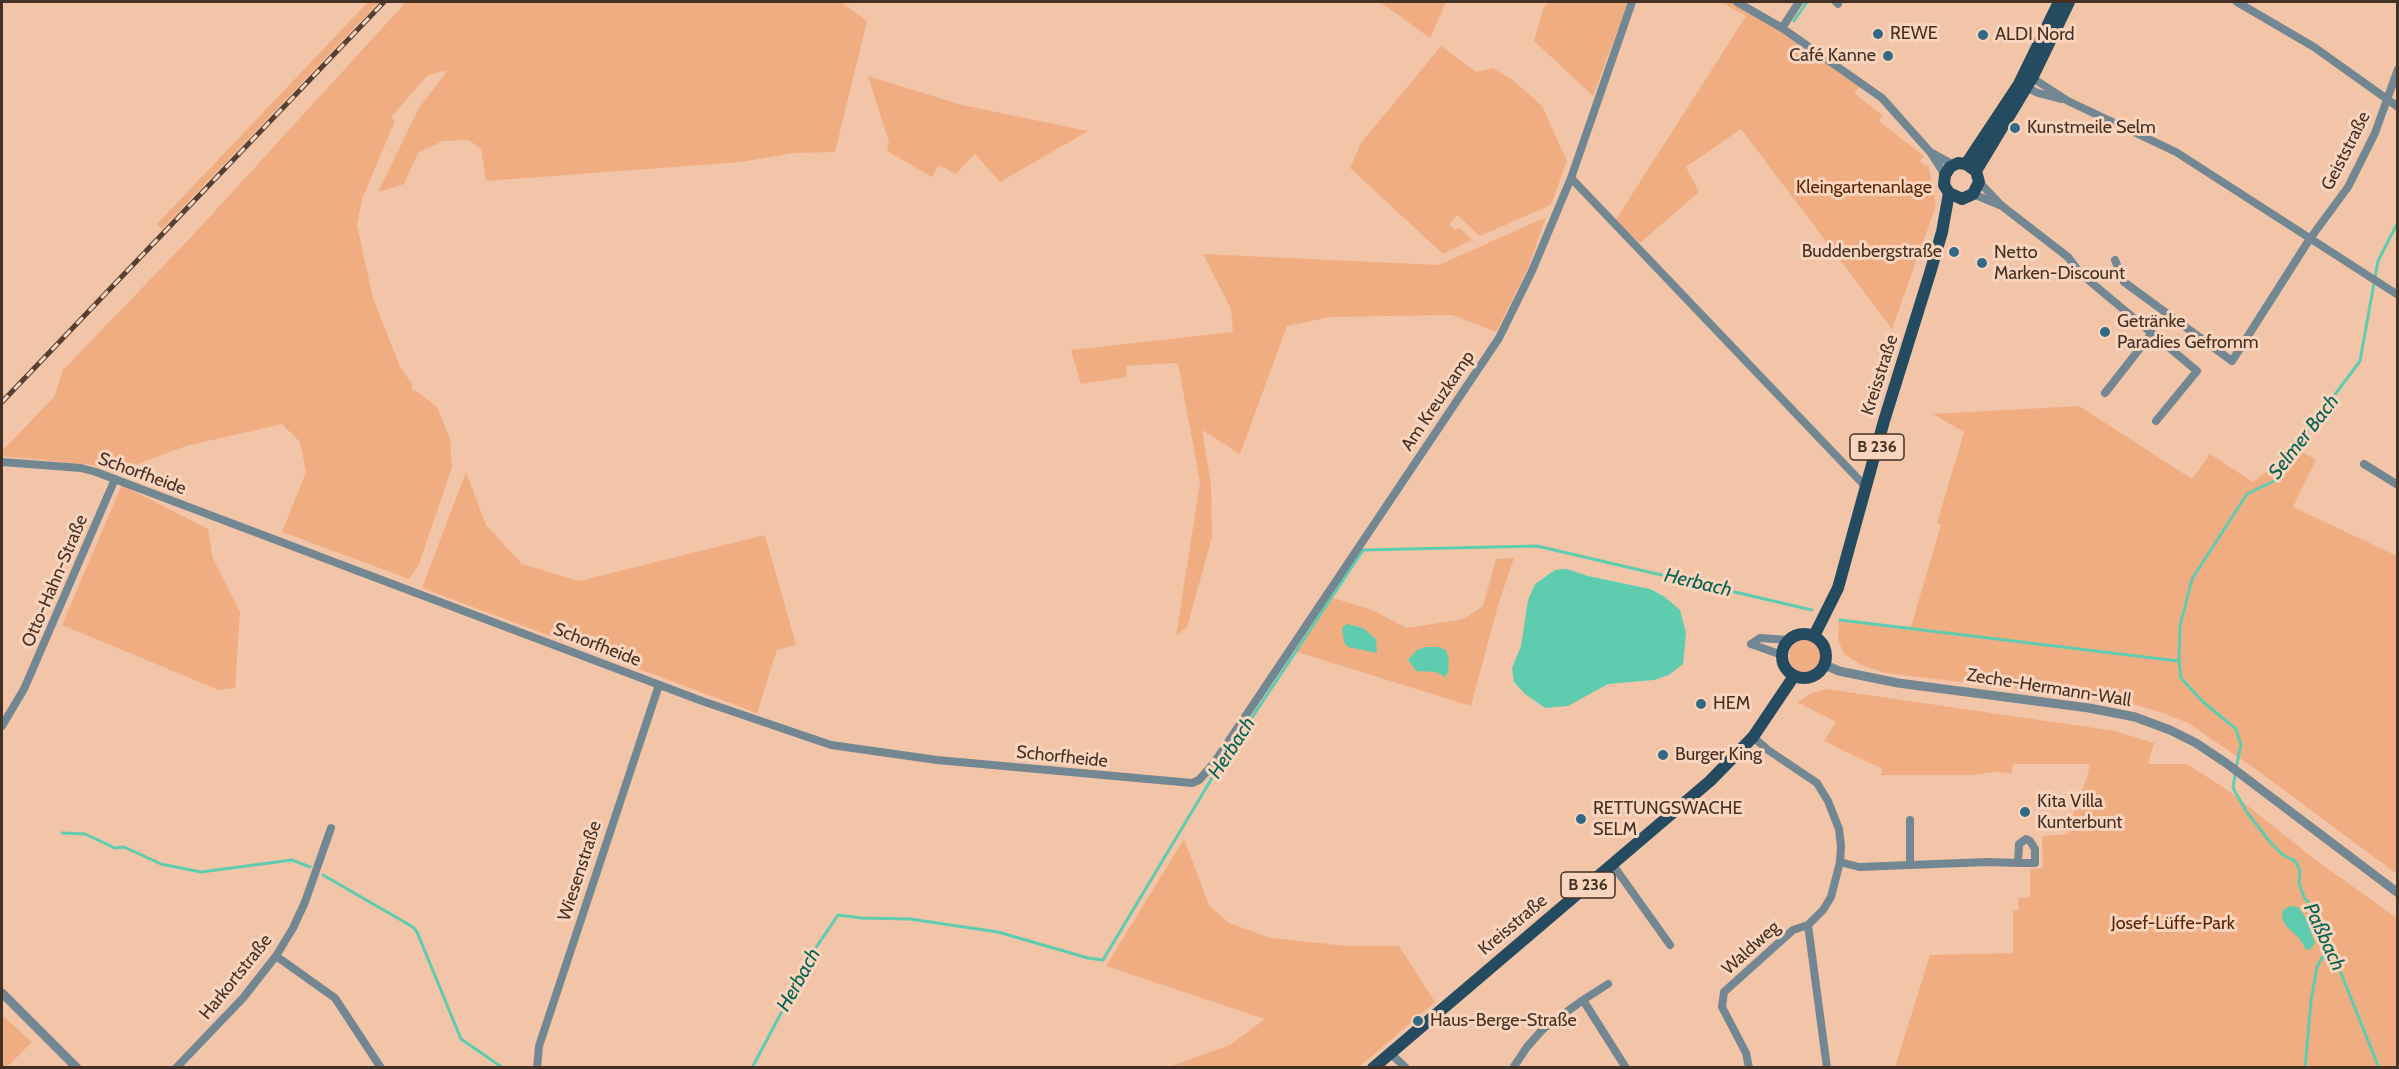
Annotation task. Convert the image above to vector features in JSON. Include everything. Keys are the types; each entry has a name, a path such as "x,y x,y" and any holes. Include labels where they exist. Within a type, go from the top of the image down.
{"main road":[{"name":"Kreisstraße","path":"2025,80 2059,2"},
{"name":"Kreisstraße","path":"1943,226 1967,196 1969,170 2025,80 2069,2"},
{"name":"Kreisstraße","path":"1814,636 1838,588 1943,226 1949,193 1944,185 1945,175 1969,170"},
{"path":"1949,193 1967,196"},
{"path":"1800,633 1814,636 1825,648 1825,665 1812,677 1794,676 1783,663 1782,655 1789,640 1800,633"},
{"name":"Kreisstraße","path":"1373,1068 1389,1052 1710,781 1753,737 1794,676"}],"street":[{"name":"Am Kreuzkamp","path":"1199,780 1214,763 1499,338 1532,271 1571,178 1632,2"},
{"path":"1737,2 1782,28 1882,98 1931,153 1945,175"},
{"path":"1782,28 1799,2"},
{"path":"2242,3 2314,47 2397,107"},
{"name":"Geiststraße","path":"2115,260 2124,282 2232,361 2309,240 2348,186 2375,133 2397,69"},
{"path":"2025,80 2176,152 2397,295"},
{"path":"1931,153 1969,170 2002,206 2068,257 2080,273 2197,371 2156,421"},
{"path":"1571,178 1866,487"},
{"path":"1967,196 2002,206"},
{"path":"2105,393 2152,333"},
{"name":"Schorfheide","path":"2,462 81,468 115,479 659,685 831,745 937,760 1167,782 1192,783 1199,780"},
{"path":"2364,464 2397,486"},
{"name":"Otto-Hahn-Straße","path":"2,726 24,689 115,479"},
{"path":"1782,655 1751,644 1760,639 1789,640"},
{"name":"Zeche-Hermann-Wall","path":"1825,665 1839,671 1898,683 2089,708 2135,717 2170,730 2226,763 2397,893"},
{"name":"Wiesenstraße","path":"537,1068 538,1046 659,685"},
{"name":"Waldweg","path":"1749,1068 1746,1053 1722,1007 1724,992 1793,930 1808,925 1823,910 1831,897 1840,862 1839,829 1828,801 1817,783 1768,750 1753,737"},
{"path":"1910,820 1910,865"},
{"name":"Harkortstraße","path":"176,1068 243,998 276,956 293,928 319,866 331,828"},
{"path":"1840,862 1858,867 2018,863"},
{"path":"1613,864 1670,945"},
{"name":"Waldweg","path":"1808,925 1827,1068"},
{"path":"276,956 335,998 381,1068"},
{"path":"1513,1068 1543,1029 1608,984"},
{"path":"2,993 77,1068"},
{"path":"1582,1000 1626,1068"},
{"path":"1389,1052 1406,1068"}],"green space":[{"path":"368,2 379,2 162,229 157,224"},
{"path":"406,2 841,2 867,21 835,152 794,153 741,162 486,181 481,149 469,140 443,141 418,153 404,184 378,192 419,108 448,70 428,75 391,117 395,121 362,199 357,225 373,298 400,367 412,384 411,389 437,407 450,439 452,467 419,564 409,579 282,532 306,472 300,442 282,424 186,446 117,472 92,465 2,456 2,451 54,397 63,370 193,235"},
{"path":"1380,2 1446,2 1430,38"},
{"path":"1548,2 1628,2 1593,96 1534,41 1543,9"},
{"name":"Kleingartenanlage","path":"1721,2 1731,2 1782,33 1859,87 1854,93 1883,116 1879,121 1924,156 1920,161 1926,166 1928,164 1936,206 1892,329 1741,129 1686,167 1699,192 1640,243 1615,221 1746,16"},
{"path":"1441,46 1476,72 1492,68 1512,79 1542,106 1567,161 1551,205 1480,236 1457,215 1449,225 1455,230 1459,227 1472,240 1443,254 1350,168 1361,143"},
{"path":"868,76 962,105 1088,131 1000,182 975,154 956,174 939,165 932,177 887,151 889,142"},
{"path":"1546,217 1528,268 1496,332 1452,315 1331,317 1287,326 1240,454 1202,430 1211,484 1212,537 1187,627 1176,636 1200,483 1178,363 1126,366 1127,377 1081,384 1071,350 1233,332 1231,309 1203,254 1439,265"},
{"path":"2079,406 2192,479 2210,454 2253,482 2296,448 2316,460 2293,507 2397,556 2397,874 2254,768 2188,723 2163,713 2126,702 1886,673 1861,665 1844,654 1838,640 1839,621 1910,630 1941,525 1937,524 1964,432 1933,414"},
{"path":"466,472 486,525 522,564 579,581 765,535 796,645 777,650 757,713 422,588"},
{"path":"122,485 208,529 213,559 240,612 235,688 219,690 62,625"},
{"path":"1514,558 1498,605 1471,706 1297,652 1333,598 1370,609 1407,628 1464,619 1483,606 1496,559"},
{"path":"1806,639 1818,644 1823,656 1818,668 1806,673 1794,668 1789,656 1794,644"},
{"name":"Josef-Lüffe-Park","path":"1827,689 2115,731 2154,743 2148,764 2187,764 2229,791 2317,861 2397,918 2397,1067 1895,1067 1930,955 2013,953 2013,910 2019,910 2018,898 2030,897 2030,869 2043,868 2042,836 2069,834 2070,822 2090,764 2013,764 2012,773 1881,775 1882,769 1824,741 1836,722 1797,702 1812,693"},
{"path":"1184,839 1209,905 1229,923 1271,938 1347,946 1399,946 1435,1002 1359,1067 1169,1067 1230,1045 1265,1019 1106,966"},
{"path":"2,1015 32,1042 7,1067 2,1067"}],"water":[{"path":"1567,569 1588,576 1650,589 1665,597 1680,610 1686,633 1683,664 1669,675 1654,680 1608,684 1568,706 1545,708 1525,694 1514,682 1512,668 1521,646 1528,600 1535,584 1555,570"},
{"path":"1347,624 1363,628 1376,639 1377,653 1348,647 1344,642 1342,628"},
{"path":"1424,647 1438,647 1446,650 1449,660 1445,677 1436,672 1416,671 1408,660 1417,650"},
{"path":"2290,906 2298,907 2306,918 2315,943 2311,949 2306,950 2282,918 2283,910"}],"waterway":[{"path":"1794,21 1807,2"},
{"name":"Selmer Bach","path":"2236,768 2241,745 2236,729 2202,701 2181,678 2180,626 2192,579 2247,494 2276,480 2298,444 2360,361 2378,261 2398,222"},
{"name":"Herbach","path":"752,1068 815,949 838,915 910,919 998,932 1088,958 1103,960 1212,778 1363,550 1537,546 1812,610"},
{"name":"Herbach","path":"1840,620 2178,661"},
{"name":"Paßbach","path":"2235,774 2233,788 2246,811 2270,842 2283,855 2295,861 2300,871 2299,883 2304,897 2318,916 2379,1068"},
{"path":"62,833 85,834 115,848 124,847 161,864 201,872 292,860 310,867"},
{"path":"323,875 413,927 461,1039 503,1068"},
{"path":"2305,1068 2311,1001 2317,967 2328,947"}],"railway":[{"path":"2,402 384,2"}],"place":[{"name":"REWE","path":"1878,34"},
{"name":"ALDI Nord","path":"1983,35"},
{"name":"Café Kanne","path":"1888,56"},
{"name":"Kunstmeile Selm","path":"2015,128"},
{"name":"Buddenbergstraße","path":"1954,252"},
{"name":"Netto Marken-Discount","path":"1982,263"},
{"name":"Getränke Paradies Gefromm","path":"2105,332"},
{"name":"HEM","path":"1701,704"},
{"name":"Burger King","path":"1663,755"},
{"name":"Kita Villa Kunterbunt","path":"2025,812"},
{"name":"RETTUNGSWACHE SELM","path":"1581,819"},
{"name":"Haus-Berge-Straße","path":"1418,1021"}]}
